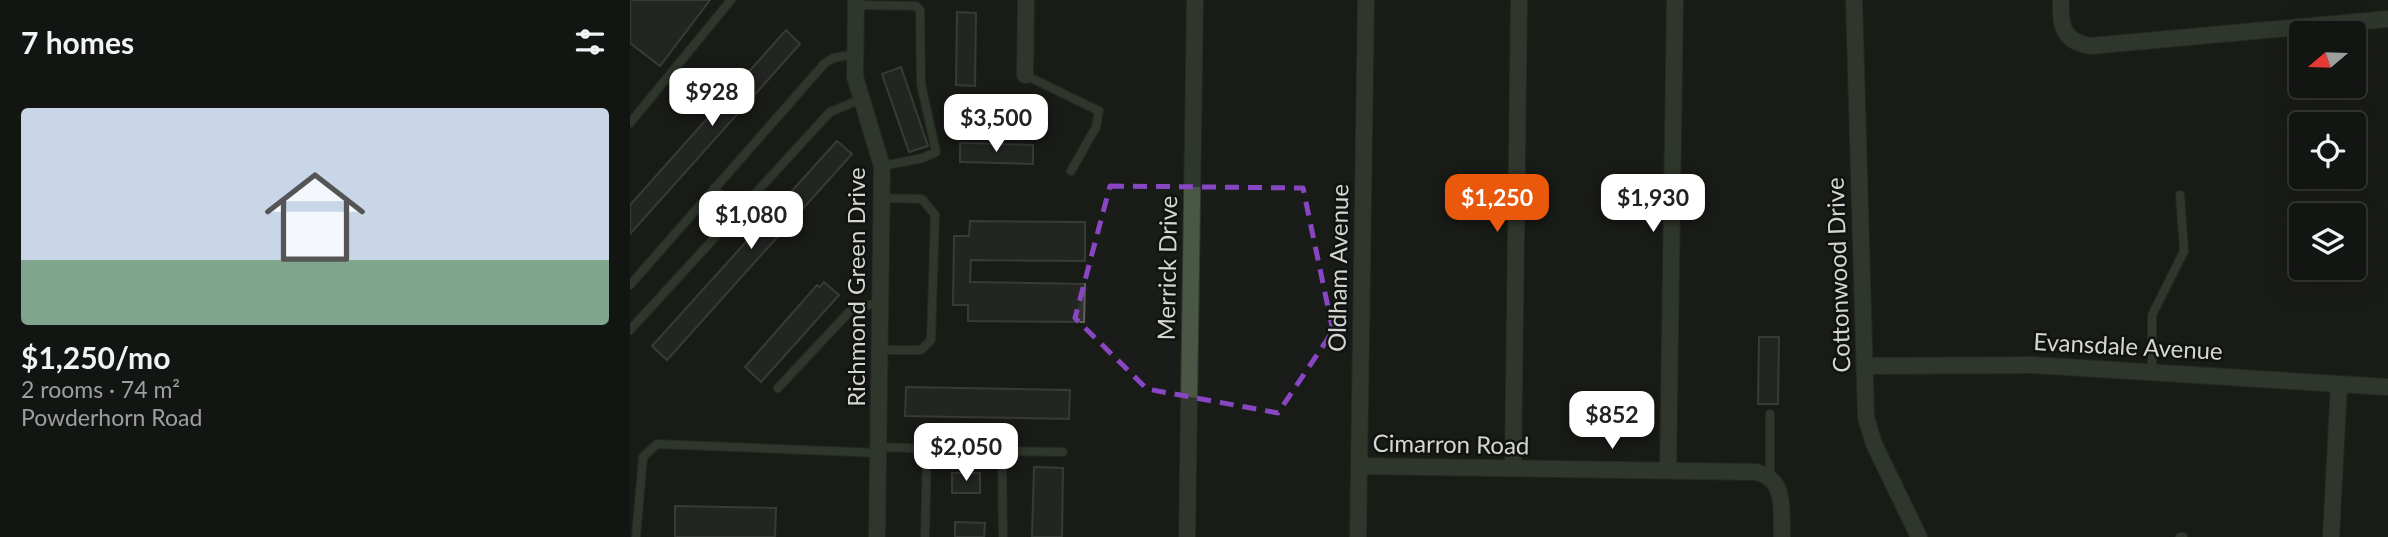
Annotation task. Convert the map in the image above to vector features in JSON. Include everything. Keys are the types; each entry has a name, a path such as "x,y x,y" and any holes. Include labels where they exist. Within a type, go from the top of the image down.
{"street":[{"path":"1025,75 1026,0"},
{"name":"Merrick Drive","path":"1186,537 1195,0"},
{"name":"Oldham Avenue","path":"1358,537 1367,0"},
{"path":"1513,468 1519,0"},
{"path":"1668,470 1675,0"},
{"name":"Cottonwood Drive","path":"1854,0 1869,431 1919,537"},
{"path":"2061,0 2061,24 2070,39 2100,46 2388,19"},
{"name":"Richmond Green Drive","path":"856,3 855,77 882,166 877,537"},
{"name":"Evansdale Avenue","path":"1865,366 1996,363 2152,370 2388,387"},
{"path":"2331,537 2339,384"},
{"name":"Cimarron Road","path":"1360,466 1756,472 1770,477"},
{"path":"1770,477 1779,487 1782,537"}],"lane":[{"path":"630,123 731,0"},
{"path":"856,3 916,6 920,10 921,84 936,152 923,158 882,166"},
{"path":"630,285 824,64 855,54"},
{"path":"1025,75 1099,111 1096,127 1071,171"},
{"path":"630,330 830,112 861,99"},
{"path":"715,188 738,212"},
{"path":"2152,370 2152,315 2184,251 2180,195"},
{"path":"880,350 922,350 931,340 935,215 922,199 882,198"},
{"path":"778,388 850,311 858,306 880,304"},
{"path":"1770,414 1770,477"},
{"path":"636,537 643,457 657,444 1063,452"},
{"path":"925,537 927,448"},
{"path":"1002,451 1003,537"}],"highlighted area":[{"path":"1110,186 1303,188 1333,331 1278,413 1147,389 1075,318"}],"building":[{"path":"630,0 710,0 660,66 630,43"},
{"path":"957,12 976,13 975,86 956,85"},
{"path":"786,30 800,44 630,234 630,205"},
{"path":"901,67 928,146 909,152 882,74"},
{"path":"837,141 852,154 667,360 652,346"},
{"path":"960,143 1033,145 1033,164 960,162"},
{"path":"970,221 1085,222 1085,261 971,260 970,282 1085,284 1084,322 968,321 968,305 953,305 954,236 969,236"},
{"path":"824,282 839,295 761,382 745,367 817,285 820,287"},
{"path":"1759,337 1779,337 1778,404 1758,404"},
{"path":"906,387 1070,390 1069,419 905,416"},
{"path":"1034,467 1063,468 1062,537 1032,537"},
{"path":"952,473 980,473 980,493 952,493"},
{"path":"675,506 776,508 775,537 675,537"},
{"path":"955,522 985,523 984,537 955,537"}]}
